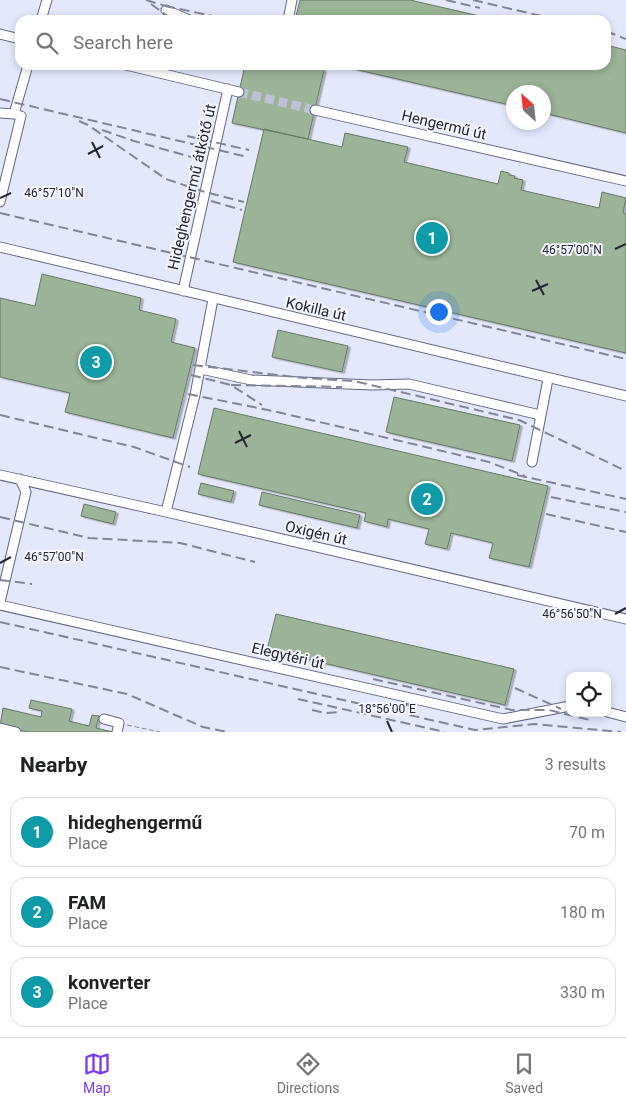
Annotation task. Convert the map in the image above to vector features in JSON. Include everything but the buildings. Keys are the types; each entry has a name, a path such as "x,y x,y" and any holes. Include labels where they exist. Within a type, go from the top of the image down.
{"lane":[{"path":"42,15 47,0"},
{"path":"289,15 292,0"},
{"path":"166,10 178,15"},
{"path":"0,34 15,38"},
{"path":"14,114 27,70"},
{"path":"147,70 239,92"},
{"name":"Hideghengermű átkötő út","path":"183,291 228,89"},
{"name":"Hengermű út","path":"315,110 626,181"},
{"path":"0,202 21,116 1,112"},
{"name":"Kokilla út","path":"0,247 548,379 626,396"},
{"path":"166,512 200,369 214,299"},
{"path":"200,369 251,380 409,384 540,415"},
{"path":"532,462 548,379"},
{"name":"Oxigén út","path":"0,475 626,619"},
{"path":"0,603 26,492 20,479"},
{"name":"Elegytéri út","path":"0,603 503,720 566,707"},
{"path":"611,713 626,717"},
{"path":"104,719 118,728"},
{"path":"0,728 16,732"}],"path":[{"path":"118,728 160,732"}],"tunnel":[{"path":"239,92 315,110"}],"railway":[{"path":"146,0 172,8"},
{"path":"446,0 480,8"},
{"path":"473,0 537,15"},
{"path":"151,4 166,15"},
{"path":"165,6 208,15"},
{"path":"611,33 626,39"},
{"path":"0,99 248,157"},
{"path":"79,121 88,125 166,179 244,202"},
{"path":"102,130 202,160"},
{"path":"187,136 249,150"},
{"path":"211,201 242,210"},
{"path":"0,213 626,359"},
{"path":"193,365 304,378 354,381 519,420 626,471"},
{"path":"191,375 231,385 262,405"},
{"path":"231,385 342,387"},
{"path":"188,394 273,411 489,462 525,476"},
{"path":"0,415 134,447 190,467"},
{"path":"517,475 626,499"},
{"path":"551,497 626,512"},
{"path":"546,514 626,532"},
{"path":"0,517 89,538 180,543 255,562"},
{"path":"0,580 32,584"},
{"path":"0,622 475,730 534,724 621,732"},
{"path":"0,667 127,694 203,727 227,732"},
{"path":"373,679 512,710 549,710 590,720"},
{"path":"515,688 561,709"},
{"path":"298,699 445,732"},
{"path":"312,710 325,713 340,712"}],"place":[{"name":"hideghengermű","path":"432,238"},
{"name":"konverter","path":"96,362"},
{"name":"FAM","path":"427,499"}]}
